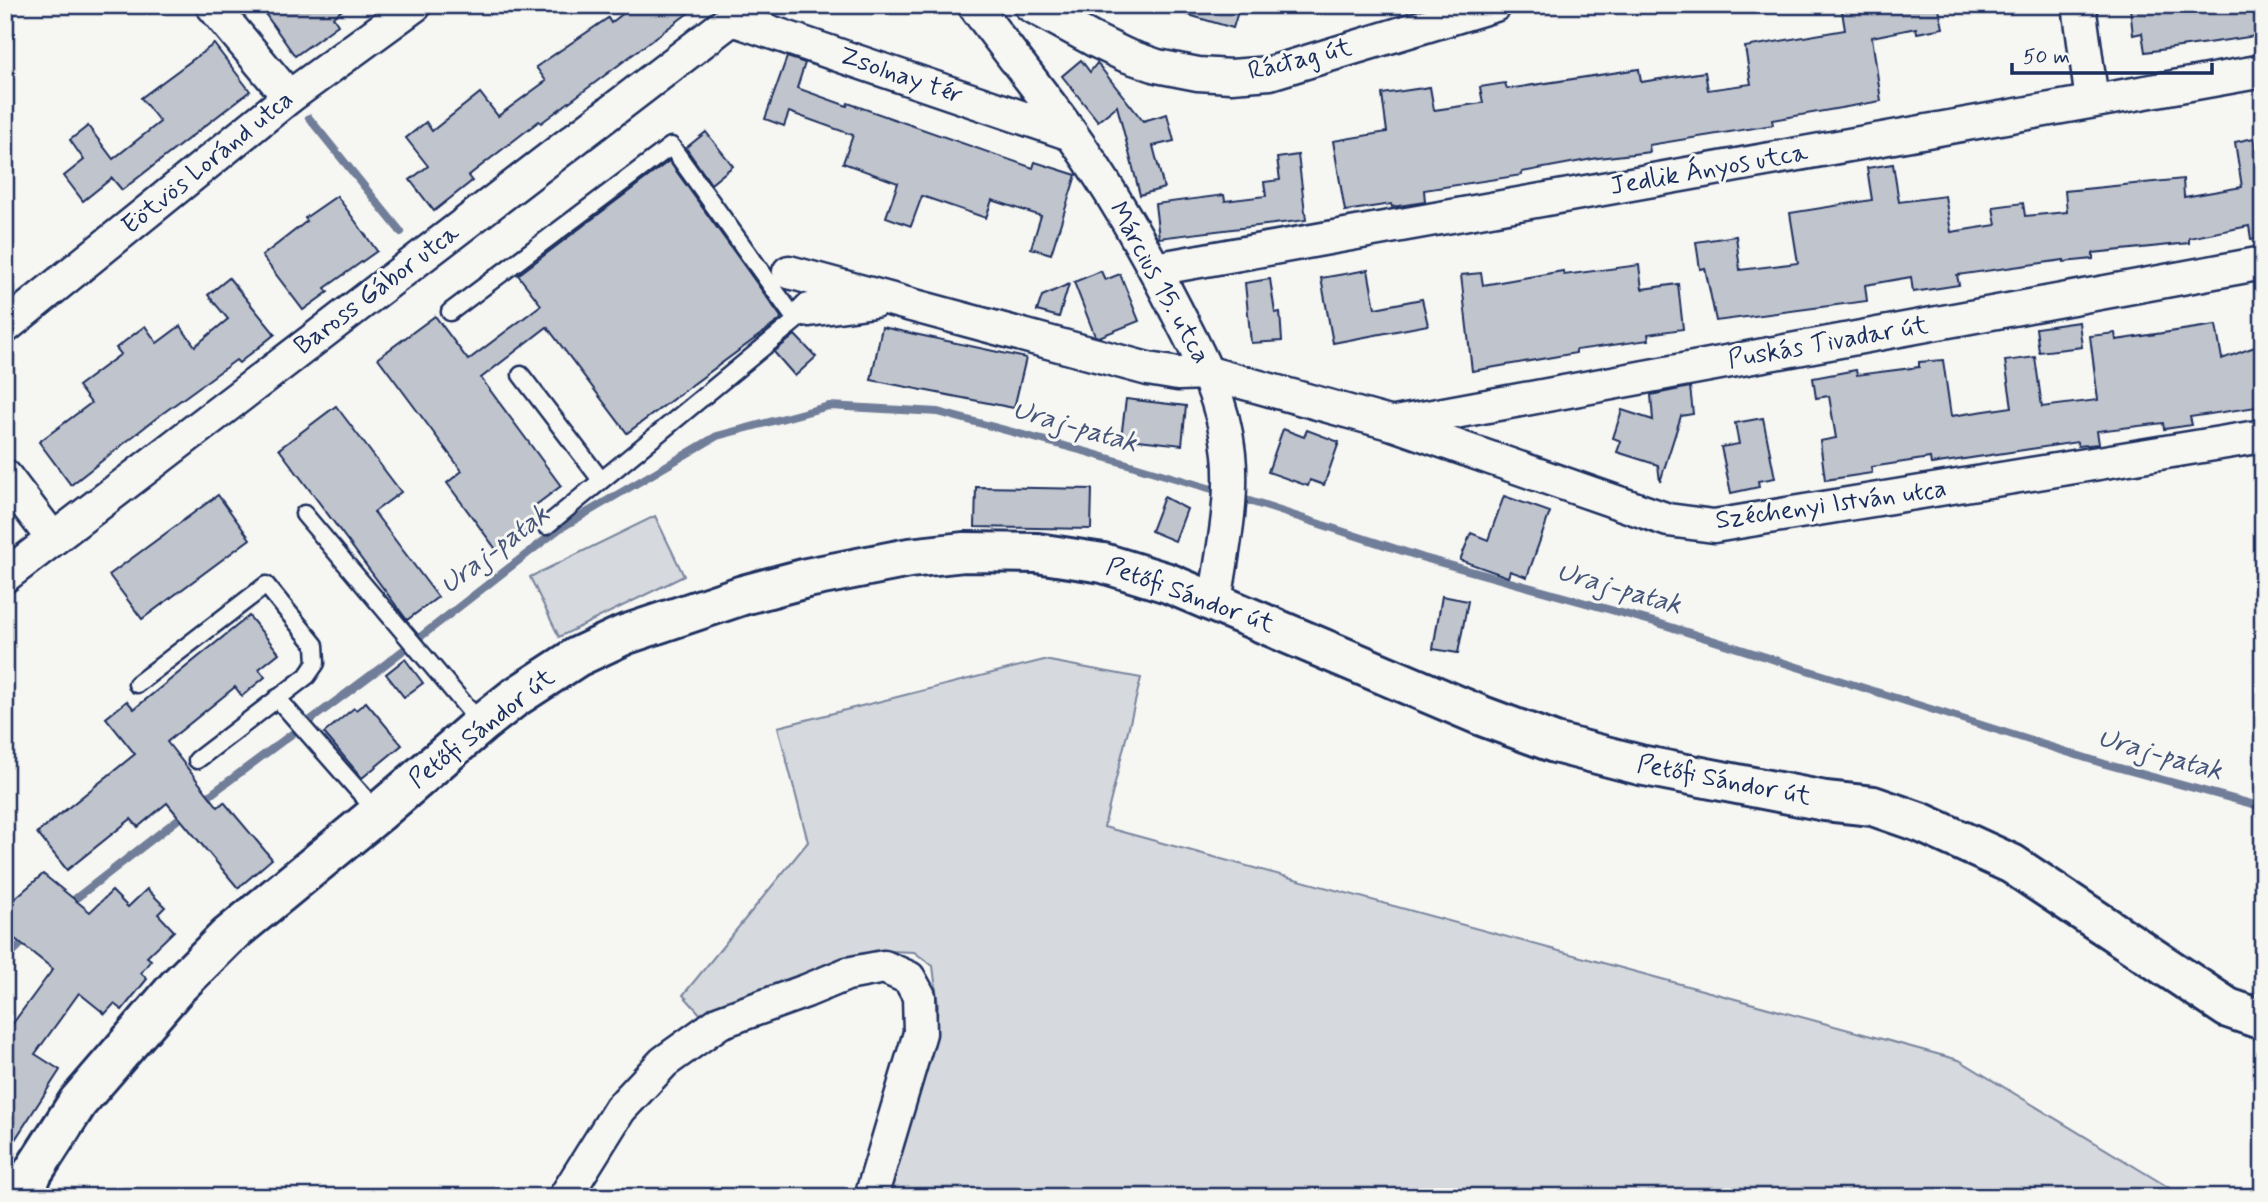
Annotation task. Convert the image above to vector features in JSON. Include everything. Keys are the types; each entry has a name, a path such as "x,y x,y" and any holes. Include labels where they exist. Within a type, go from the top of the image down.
{"street":[{"path":"212,5 289,97"},
{"name":"Eötvös Loránd utca","path":"5,327 289,97 415,5"},
{"name":"Március 15. utca","path":"974,5 1071,134 1101,180 1155,269 1209,373 1227,436 1230,477 1215,602"},
{"name":"Ráctag út","path":"1030,5 1125,55 1157,66 1198,74 1231,76 1270,72 1495,5"},
{"path":"2079,5 2092,101"},
{"name":"Zsolnay tér","path":"741,12 1071,134"},
{"name":"Baross Gábor utca","path":"5,576 741,12"},
{"name":"Jedlik Ányos utca","path":"1155,269 2263,71"},
{"name":"Puskás Tivadar út","path":"1393,424 2263,263"},
{"name":"Széchenyi István utca","path":"789,272 1148,369 1178,374 1209,373 1393,424 1668,520 1714,526 2263,436"},
{"path":"803,315 890,300"},
{"path":"5,476 53,539"},
{"name":"Petőfi Sándor út","path":"22,1197 33,1172 78,1102 177,987 227,937 378,813 481,723 549,674 577,657 624,635 705,607 807,578 909,558 964,552 1001,551 1077,558 1125,569 1168,583 1482,716 1556,743 1653,768 1825,801 1873,806 1922,823 2012,864 2228,1009 2263,1020"},
{"path":"565,1197 621,1109 664,1062 720,1022 806,992 848,974 884,967 909,978 919,996 920,1033 871,1197"}],"lane":[{"path":"450,312 671,146 753,259 803,315 546,526"},
{"path":"753,259 789,272"},
{"path":"521,375 601,480"},
{"path":"304,514 481,723"},
{"path":"137,684 266,585 315,645 317,651 313,670 197,760"},
{"path":"278,698 378,813"}],"shaded area":[{"path":"655,516 684,576 559,637 530,577"},
{"path":"1044,660 1141,678 1104,827 1959,1060 2168,1187 2178,1197 889,1197 935,1041 938,1006 933,966 914,952 889,951 702,1016 683,995 808,842 778,727"}],"building":[{"path":"259,5 349,5 333,17 338,25 295,56"},
{"path":"634,5 699,5 468,176 472,181 434,211 410,180 428,166 406,138 426,122 432,131 480,93 498,116 546,81 536,67 608,18 611,23"},
{"path":"1176,5 1240,5 1233,28 1175,11"},
{"path":"1841,5 1938,5 1943,28 1917,33 1916,28 1872,37 1881,101 1772,120 1773,125 1649,145 1650,152 1598,158 1522,172 1522,175 1424,190 1425,202 1345,211 1333,141 1387,132 1382,94 1430,87 1434,110 1483,103 1480,87 1505,83 1507,89 1639,69 1641,82 1705,72 1708,90 1751,84 1745,47 1845,30"},
{"path":"2159,5 2263,5 2263,35 2145,52 2142,33 2133,35 2130,8"},
{"path":"214,44 250,91 122,190 112,178 83,201 64,176 84,160 70,140 88,126 113,159 160,122 141,98"},
{"path":"787,57 805,63 797,88 847,106 848,103 1033,168 1035,162 1076,175 1051,254 1031,248 1041,216 992,200 986,218 922,196 911,226 886,217 898,183 843,163 853,135 789,112 784,126 765,119"},
{"path":"1081,60 1090,72 1097,63 1143,121 1167,114 1174,141 1153,146 1164,188 1140,195 1117,106 1098,121 1062,76"},
{"path":"706,132 733,166 711,184 686,148"},
{"path":"2254,138 2263,183 2263,238 2251,239 2249,226 2189,238 2189,243 2093,253 2093,259 2064,260 1957,275 1959,285 1913,292 1911,277 1865,285 1867,301 1716,321 1705,268 1700,269 1696,242 1736,236 1740,270 1798,263 1790,213 1872,200 1867,168 1893,164 1899,202 1945,196 1951,232 1996,225 1993,207 2023,203 2025,216 2067,212 2065,191 2183,179 2184,197 2242,187 2235,142"},
{"path":"1298,155 1306,220 1159,238 1155,204 1224,195 1225,201 1266,196 1264,182 1280,180 1277,158"},
{"path":"669,161 781,317 780,320 627,433 547,327 481,378 561,486 532,508 539,518 536,523 498,552 447,483 462,471 378,358 435,316 468,360 541,305 518,275"},
{"path":"337,196 377,251 325,288 328,292 303,310 262,256 307,221 305,218"},
{"path":"1639,265 1642,289 1678,284 1683,329 1648,334 1649,340 1576,350 1576,353 1472,371 1461,275 1481,273 1483,285 1563,271 1564,275"},
{"path":"1368,270 1375,308 1422,299 1428,325 1333,343 1321,278"},
{"path":"1101,271 1105,280 1120,274 1139,321 1099,337 1095,336 1074,282"},
{"path":"229,278 275,334 239,363 236,360 159,416 71,485 39,442 91,403 78,386 121,354 116,348 145,326 157,343 180,326 195,346 228,319 208,295"},
{"path":"1270,279 1275,313 1280,312 1282,341 1251,343 1245,283"},
{"path":"1069,284 1059,317 1037,311 1042,296"},
{"path":"2079,322 2082,347 2039,352 2036,328"},
{"path":"2216,325 2222,359 2263,344 2263,406 2190,417 2192,425 2164,429 2163,423 2097,431 2099,444 2078,446 2077,442 1931,464 1930,458 1871,467 1872,473 1825,480 1820,441 1836,438 1829,396 1816,398 1813,378 1856,370 1857,375 1919,367 1919,362 1943,360 1951,416 2012,407 2005,361 2035,357 2042,407 2098,400 2090,336 2115,333 2116,340"},
{"path":"882,327 1026,358 1014,408 871,380"},
{"path":"795,335 816,357 795,376 774,352"},
{"path":"1690,387 1693,414 1681,416 1660,482 1658,465 1617,452 1621,441 1613,438 1622,410 1653,420 1651,395"},
{"path":"1126,399 1186,406 1182,445 1121,438"},
{"path":"336,406 401,492 374,512 438,597 407,620 279,449"},
{"path":"1763,418 1775,478 1758,481 1759,487 1731,493 1721,447 1739,444 1735,423"},
{"path":"1283,429 1304,437 1307,430 1339,442 1324,485 1310,480 1308,486 1268,472"},
{"path":"976,487 1092,489 1091,529 975,527"},
{"path":"218,495 250,539 142,619 109,575"},
{"path":"1504,496 1550,512 1527,577 1510,571 1508,577 1460,560 1471,533 1488,540"},
{"path":"1164,497 1187,509 1175,541 1151,531"},
{"path":"1442,596 1468,601 1458,653 1433,649"},
{"path":"249,616 279,653 259,669 265,677 242,696 235,687 167,742 218,807 224,802 272,859 238,888 167,803 138,827 131,819 67,870 37,833 135,754 106,718 127,701 134,709"},
{"path":"405,659 423,683 404,697 386,674"},
{"path":"366,702 402,745 362,778 324,733 354,708 356,710"},
{"path":"43,874 90,912 112,891 128,907 147,889 165,907 158,914 174,931 147,957 151,960 141,973 147,979 122,1010 114,1004 105,1014 79,993 35,1054 60,1070 5,1155 5,1034 53,969 5,931 5,907"}],"waterway":[{"path":"309,118 401,232"},
{"name":"Uraj-patak","path":"202,801 383,666 559,529 717,436 829,406 938,412 1222,492"},
{"name":"Uraj-patak","path":"1237,497 1424,558 1658,623 2105,764 2263,807"},
{"name":"Uraj-patak","path":"66,906 186,813"},
{"name":"Uraj-patak","path":"5,960 29,936"}]}
